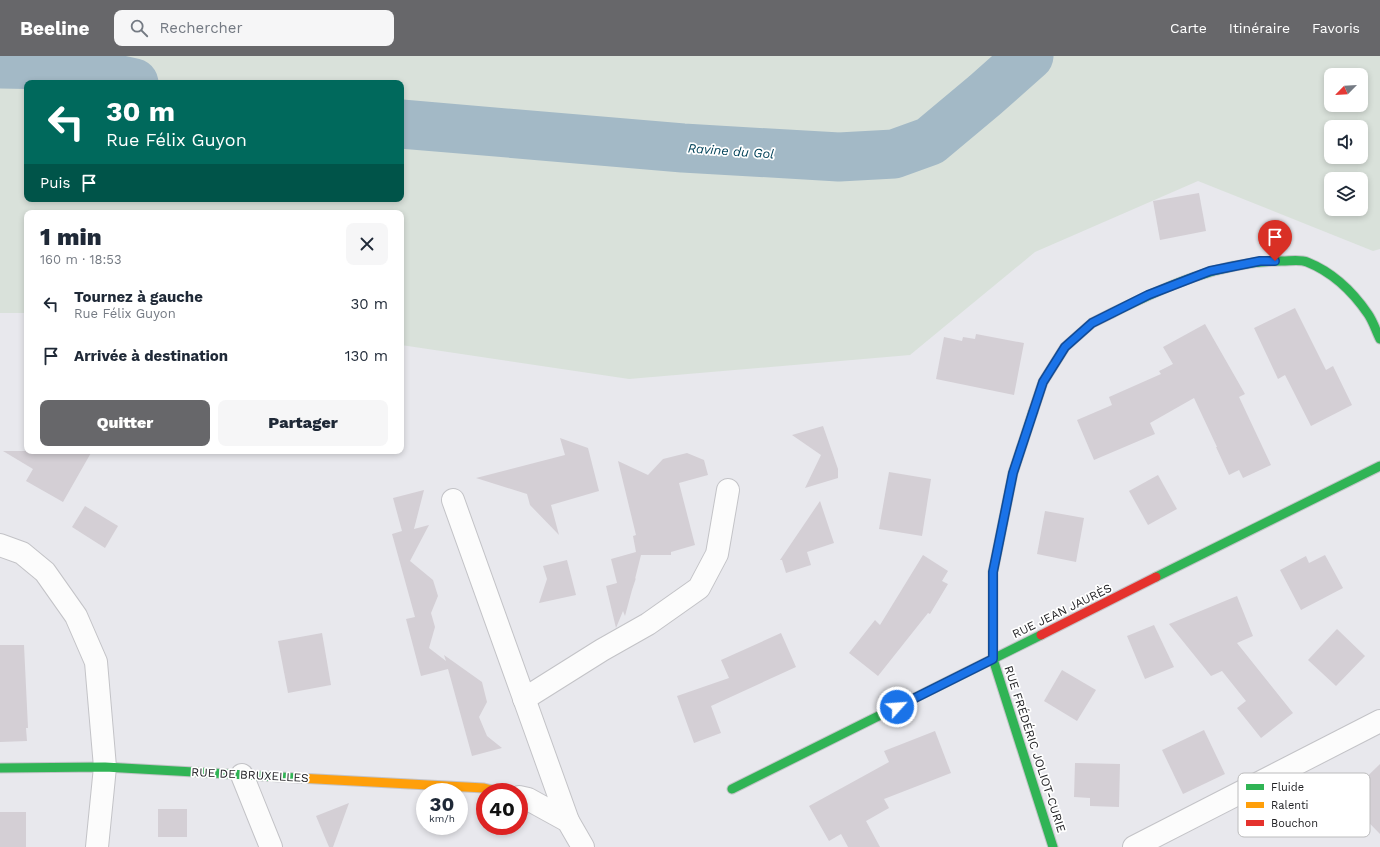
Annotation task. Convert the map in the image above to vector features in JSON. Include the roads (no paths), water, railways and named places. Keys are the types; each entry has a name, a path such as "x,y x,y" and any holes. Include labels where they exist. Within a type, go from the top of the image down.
{"street":[{"name":"RUE FRÉDÉRIC JOLIOT-CURIE","path":"1053,847 993,659 993,572 1013,473 1043,382 1065,347 1092,323 1148,295 1210,271 1260,261 1304,261 1326,272 1346,287 1369,315 1380,339"},
{"name":"RUE JEAN JAURÈS","path":"732,789 1380,466"},
{"path":"524,699 602,650 648,624 699,588 717,554 728,490"},
{"path":"453,500 568,822 583,847"},
{"path":"0,545 22,553 45,572 76,616 96,662 106,767 97,847"},
{"path":"1278,773 1380,721"},
{"name":"RUE DE BRUXELLES","path":"0,768 106,767 476,788"},
{"path":"242,774 271,847"},
{"path":"1134,847 1238,794"},
{"path":"528,799 568,822"}],"waterway":[{"name":"Ravine du Gol","path":"404,124 683,148 839,157 894,154 930,141 1029,56"},
{"name":"Ravine du Gol","path":"0,64 55,65 121,80"}]}
